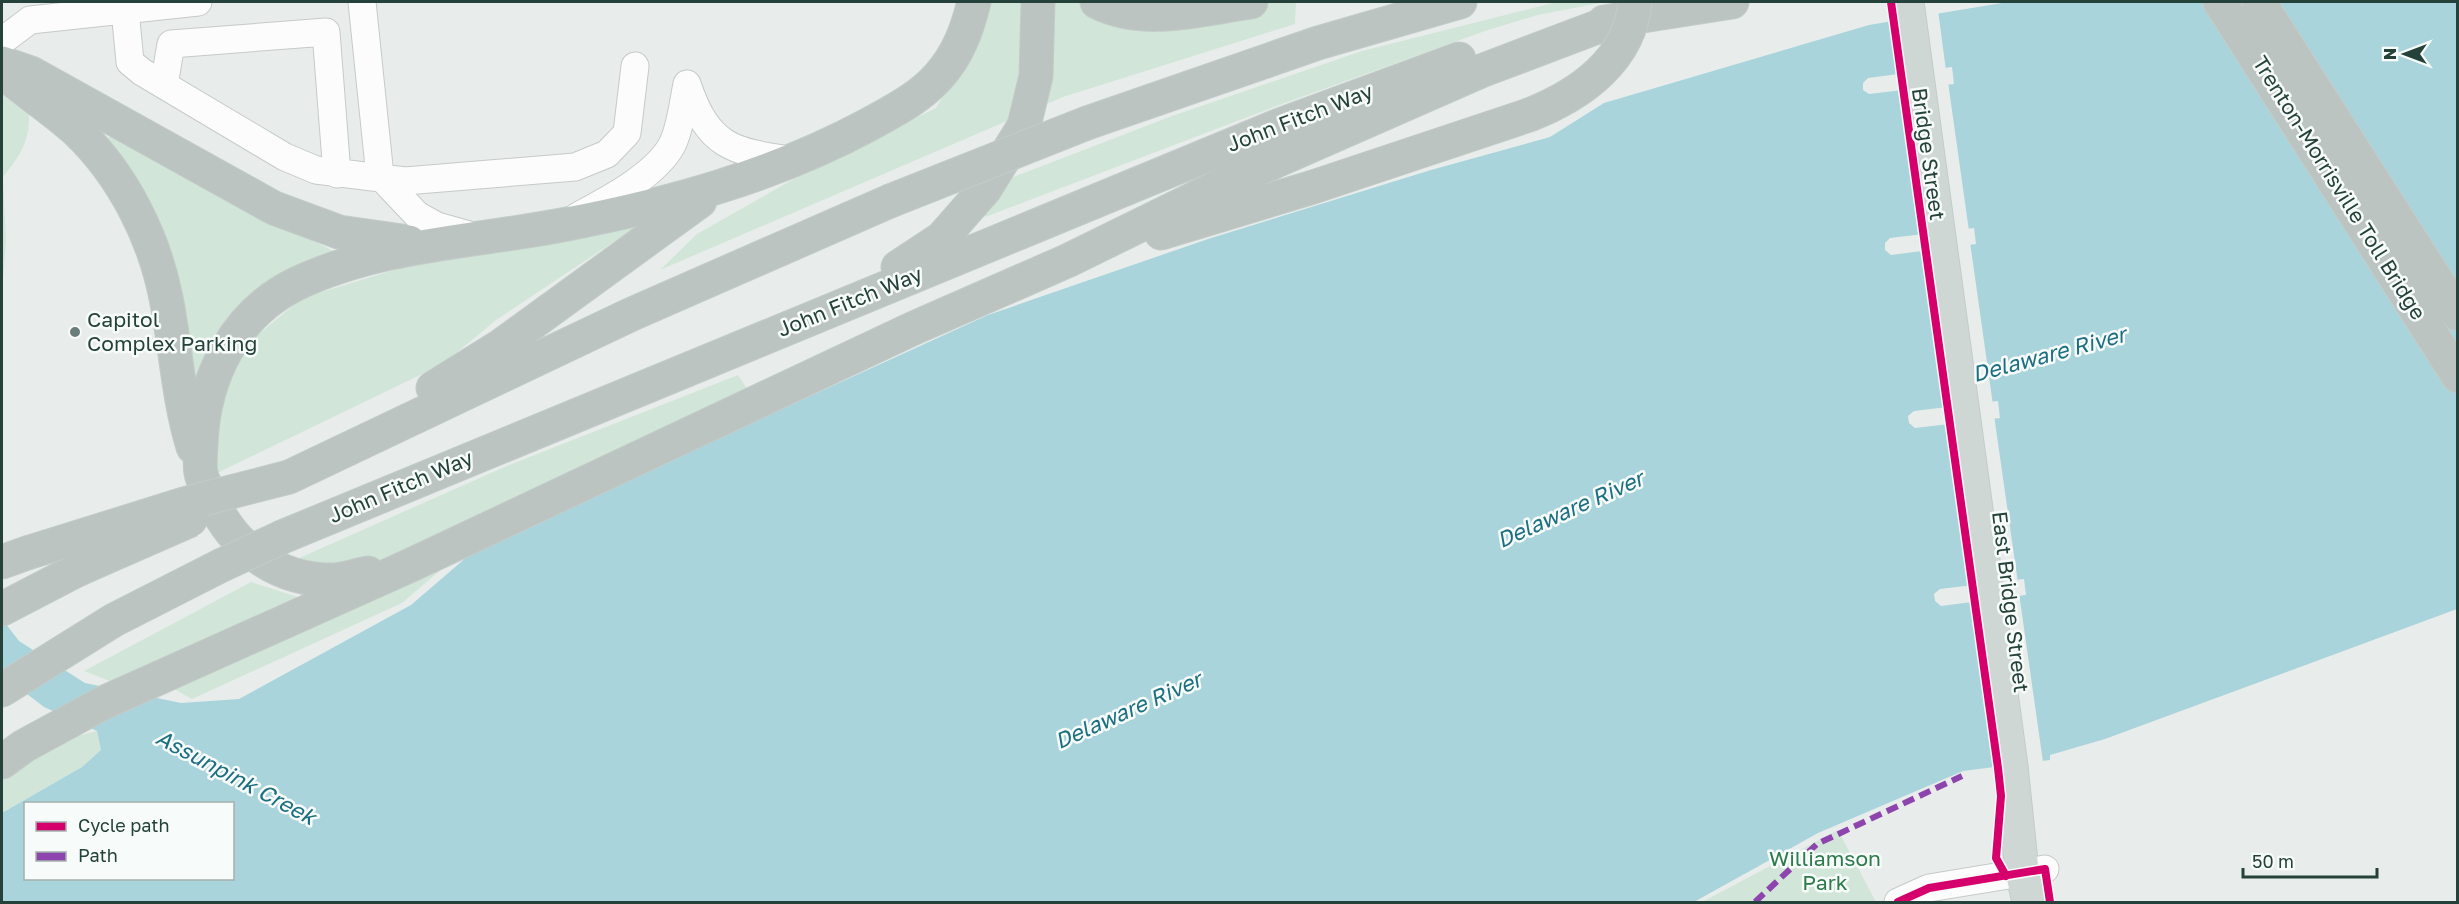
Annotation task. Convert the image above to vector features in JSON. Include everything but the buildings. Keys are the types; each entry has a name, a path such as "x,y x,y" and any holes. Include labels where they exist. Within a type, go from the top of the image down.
{"highway":[{"path":"200,472 204,410 212,380 229,344 247,320 275,296 297,284 345,266 425,244 560,225 651,207 718,188 836,142 906,104 938,77 958,48 967,29 974,2"},
{"path":"836,307 942,238 985,189 1024,126 1031,102 1038,50 1038,2"},
{"path":"1097,2 1122,11 1162,15 1251,2"},
{"path":"14,602 77,570 298,473 632,314 890,201 1087,123 1318,42 1460,2"},
{"name":"John Fitch Way","path":"2,690 114,620 282,537 836,307 1356,95 1497,48 1628,10 1732,2"},
{"name":"Trenton-Morrisville Toll Bridge","path":"2220,2 2457,375"},
{"name":"Trenton-Morrisville Toll Bridge","path":"2263,7 2457,314"},
{"path":"13,754 103,703 411,565 914,328 1067,261 1345,129 1628,10 1634,14 1619,51 1603,70 1570,95 1529,115 1312,187 1067,261"},
{"path":"2,63 31,73 274,208 312,224 373,238 425,244"},
{"path":"2,72 77,131 102,159 125,191 144,227 166,298 184,420 200,472 221,521 242,544 274,568 334,580 411,565"},
{"path":"14,557 184,504 298,473 502,345 718,188"}],"main road":[{"name":"Bridge Street","path":"1907,2 1961,304"},
{"name":"Bridge Street","path":"1929,2 1961,304"},
{"name":"East Bridge Street","path":"1961,304 2033,870 2029,903"},
{"name":"East Bridge Street","path":"2033,870 2050,903"}],"street":[{"path":"2,41 30,20 198,2"},
{"path":"362,2 380,176 417,214 437,226 477,237"},
{"path":"125,10 130,62 164,85 285,157 316,170 337,174 380,176 405,181 575,167 607,154 627,133 634,66"},
{"path":"164,85 171,44 326,33 337,174"},
{"path":"560,225 604,202 651,170 662,158 673,142 687,84 696,111 716,136 746,154 792,160"},
{"path":"1898,903 1929,888 1992,891 2033,870"}],"green space":[{"path":"978,2 1296,2 1295,24 1063,97 660,270 697,234 822,163 936,108 967,54"},
{"path":"1557,2 1605,2 1538,15 1485,31 1282,104 985,217 984,214 1011,178 1172,116 1362,51"},
{"path":"2,95 29,113 29,123 23,147 3,177 6,241 2,293"},
{"path":"110,136 339,254 259,291 191,402 102,145"},
{"path":"642,223 496,320 443,364 213,475 209,416 237,352 302,298 410,265"},
{"path":"738,375 748,390 449,532 348,572 288,563 509,465"},
{"path":"456,557 402,603 192,699 169,686"},
{"path":"251,582 307,600 120,685 84,671"},
{"path":"97,731 101,750 82,767 2,813 2,777 68,738"},
{"name":"Williamson Park","path":"1838,830 1876,902 1702,902"}],"water":[{"path":"2008,2 2457,2 2457,609 2105,739 2050,755 2050,760 1963,771 1818,833 1694,902 2,902 2,813 82,767 101,750 97,731 44,707 2,675 2,619 19,641 85,683 181,703 239,699 411,605 468,556 508,529 749,424 988,315 1208,239 1431,170 1550,137 1604,103 1869,25","holes":["1952,67 1954,84 1869,94 1863,90 1863,83 1868,78","1974,228 1976,244 1891,255 1885,250 1885,243 1890,238","1998,401 2000,418 1915,428 1909,423 1908,416 1914,411","2024,579 2026,595 1941,606 1935,601 1934,594 1940,589"]}],"pier":[{"path":"1938,10 1946,71 1897,77 1889,19"},
{"path":"1948,82 1969,231 1919,237 1898,88"},
{"path":"1970,242 1993,405 1943,411 1921,248"},
{"path":"1994,415 2018,583 1968,589 1945,422"},
{"path":"2019,593 2043,762 1994,769 1970,599"}],"marked path":[{"path":"1755,902 1817,844 1962,776"}],"cycle path":[{"path":"1891,2 1998,768 2001,796 1996,858 2006,876"},
{"path":"1898,902 1929,888 2045,869 2050,902"}],"place":[{"name":"Capitol Complex Parking","path":"75,332"}],"water label":[{"name":"Delaware River","path":"2049,354"},
{"name":"Delaware River","path":"1570,509"},
{"name":"Delaware River","path":"1128,710"},
{"name":"Assunpink Creek","path":"236,777"}]}
